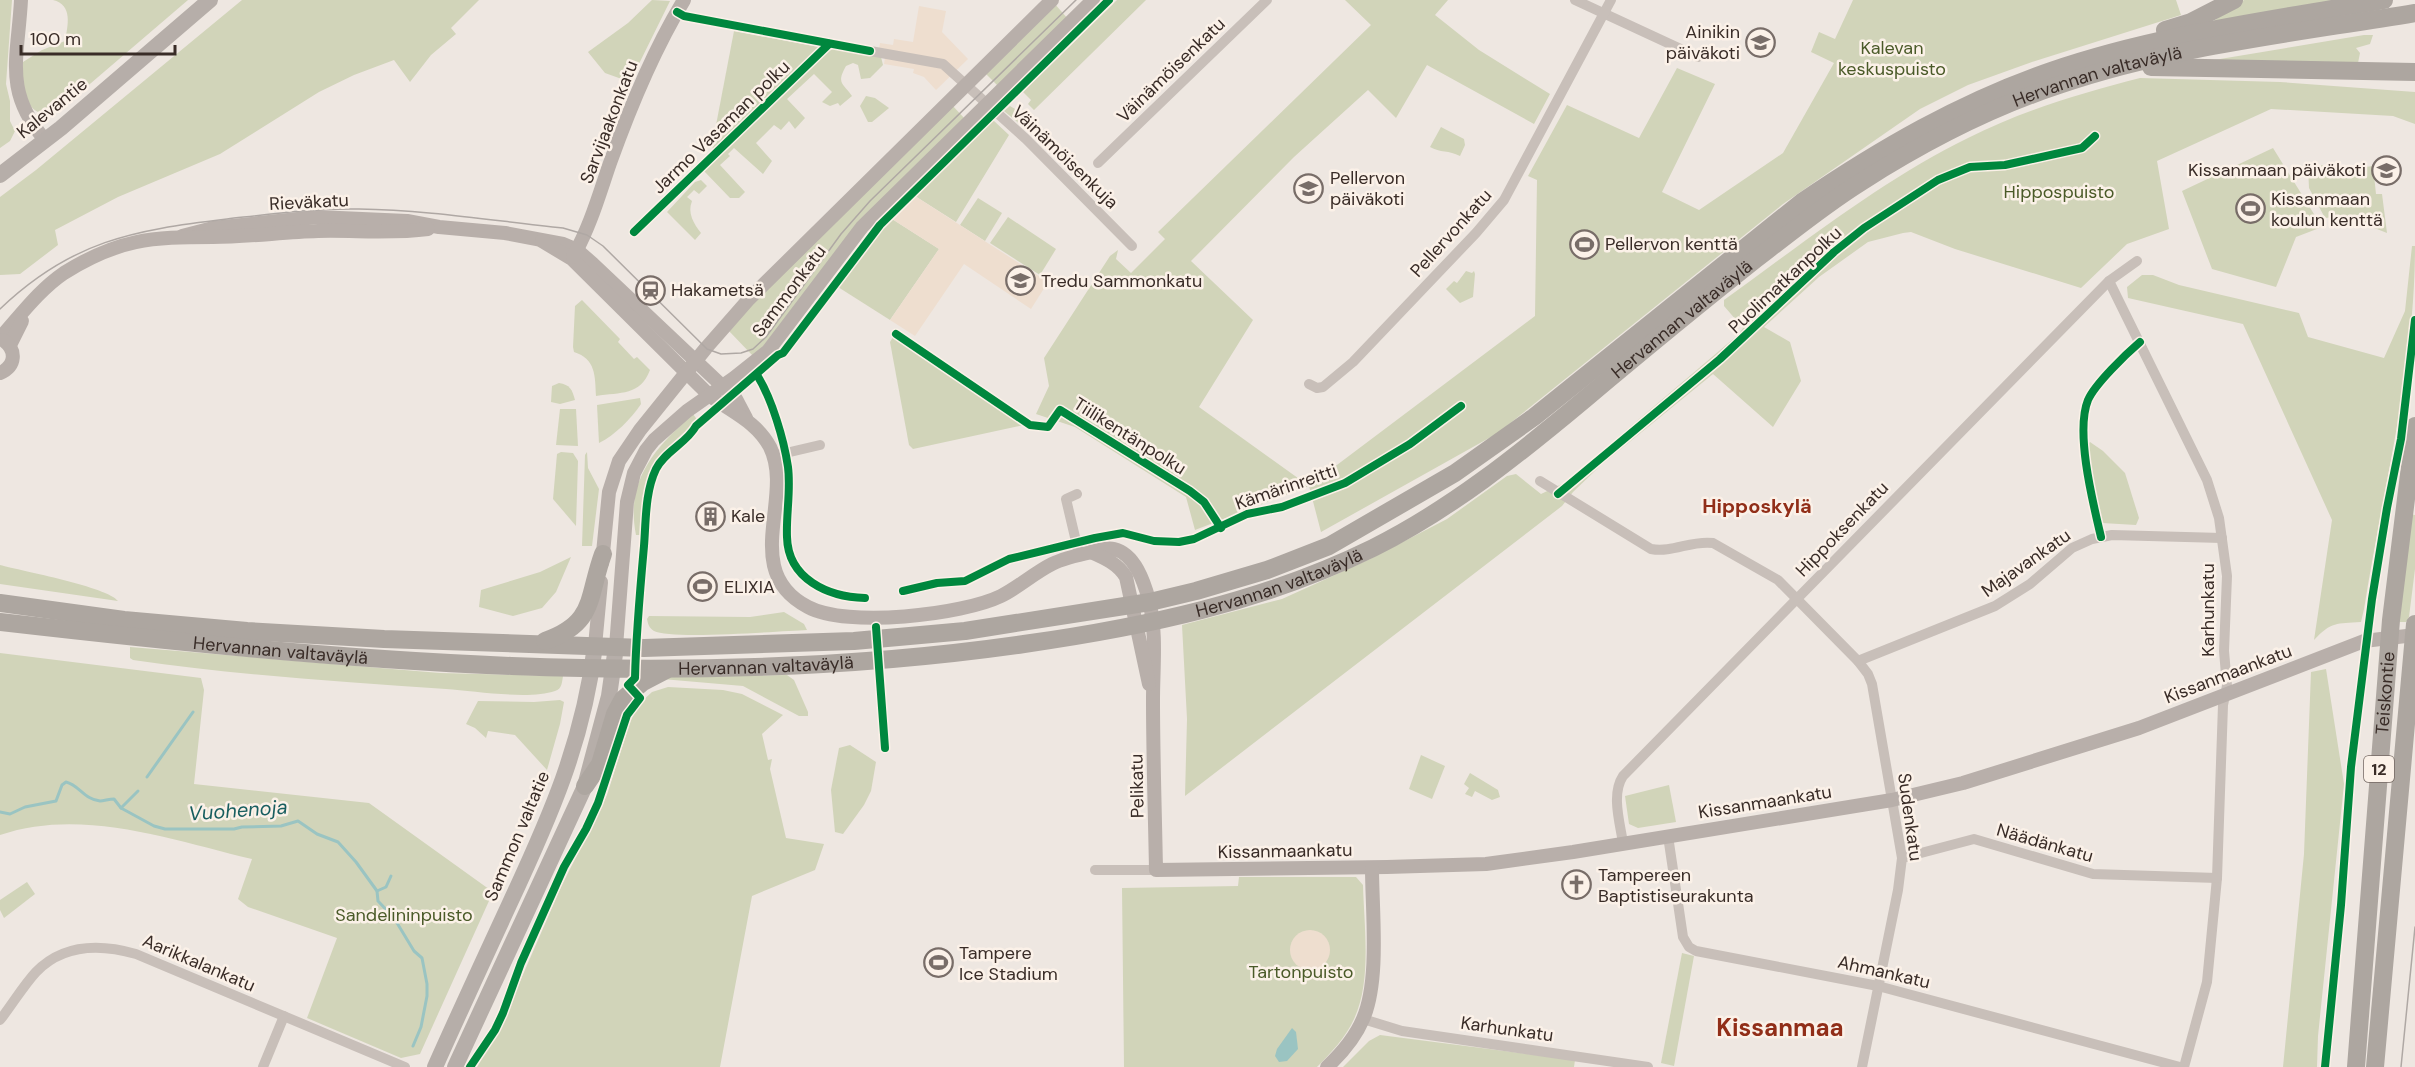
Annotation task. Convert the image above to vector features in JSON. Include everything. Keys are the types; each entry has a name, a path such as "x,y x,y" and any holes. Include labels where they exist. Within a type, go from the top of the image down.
{"highway":[{"path":"2129,49 2148,35 2191,22 2234,0"},
{"name":"Hervannan valtaväylä","path":"0,603 124,620 247,631 384,639 644,648 854,640 965,630 1142,603 1196,591 1266,570 1329,546 1455,473 1526,423 1802,202 1848,171 1901,140 1982,99 2053,70 2129,49 2220,29 2384,0"},
{"name":"Hervannan valtaväylä","path":"0,622 242,649 385,659 592,669 854,663 980,650 1081,636 1201,610 1292,583 1369,549 1454,501 1510,461 1727,282 1812,216 1857,184 1906,154 1988,113 2056,86 2122,67 2222,45 2412,14"},
{"path":"2122,67 2415,72"},
{"name":"Teiskontie","path":"2356,1067 2389,639 2412,483 2415,426"},
{"path":"539,644 561,636 580,621 588,609 603,554"},
{"name":"Teiskontie","path":"2375,1067 2415,631"},
{"path":"585,786 600,764 615,714 624,699 643,682 670,668"},
{"name":"12","path":"2397,826 2409,798 2415,755"}],"main road":[{"name":"Kalevantie","path":"0,175 45,140 210,0"},
{"name":"Sammon valtatie","path":"435,1067 556,799 581,726 596,646"},
{"path":"455,1067 585,786 596,750 614,668 616,647"}],"street":[{"path":"21,0 15,65 16,85 25,112 45,140"},
{"name":"Sarvijaakonkatu","path":"575,255 591,221 630,110 655,52 684,0"},
{"name":"Sammonkatu","path":"596,646 609,492 619,461 640,430 695,361 749,299 970,89 1052,0"},
{"name":"Sammonkatu","path":"616,647 627,502 634,473 646,450 654,440 720,386 768,351 862,227 1093,0"},
{"name":"Väinämöisenkatu","path":"1098,163 1267,0"},
{"path":"1575,0 1603,15 1698,57"},
{"name":"Pellervonkatu","path":"1309,384 1317,388 1323,387 1353,362 1476,233 1504,200 1611,0"},
{"name":"Väinämöisenkuja","path":"870,51 943,64 1026,139 1132,246"},
{"name":"Rieväkatu","path":"3,341 40,292 63,274 116,246 141,240 182,236 212,237 332,231 404,232 439,227 505,233 542,241 575,255 736,399 746,418"},
{"name":"Rieväkatu","path":"575,255 709,395 726,408 746,418"},
{"name":"Hippoksenkatu","path":"1623,843 1617,800 1621,779 2109,281 2137,261"},
{"name":"Karhunkatu","path":"2109,281 2207,480 2219,518 2227,576 2224,651 2228,686 2223,705 2217,878 2207,982 2182,1067"},
{"path":"0,373 6,370 13,356 3,341"},
{"path":"746,418 759,429 773,456 776,483 773,562 781,581 793,597 808,608 825,613 854,618 962,610 1003,595 1053,564 1085,553 1066,499 1077,494"},
{"path":"773,456 820,445"},
{"name":"Sudenkatu","path":"1540,481 1651,549 1664,551 1702,542 1713,543 1770,575 1858,661 1868,674 1872,684 1902,858 1898,890 1862,1067"},
{"name":"Majavankatu","path":"1858,661 1995,606 2030,584 2082,542 2112,535 2222,538"},
{"name":"Pelikatu","path":"1085,553 1104,548 1114,549 1130,558 1144,583 1142,603 1153,701 1156,870"},
{"name":"Kissanmaankatu","path":"1095,870 1372,868 1486,864 1892,800 1963,783 2073,750 2149,724 2364,641 2389,639 2415,631"},
{"name":"Ahmankatu","path":"1668,836 1683,937 1689,948 1878,986 2182,1067"},
{"name":"Näädänkatu","path":"1902,858 1974,839 2093,874 2217,878"},
{"path":"1327,1067 1351,1041 1363,1019 1371,990 1372,868"},
{"name":"Aarikkalankatu","path":"0,1020 37,971 60,955 85,947 112,947 136,954 405,1067"},
{"path":"262,1067 284,1016"},
{"name":"Karhunkatu","path":"1363,1019 1402,1031 1648,1067"}],"green space":[{"path":"0,0 12,0 6,84 10,101 10,121 15,131 10,141 0,148"},
{"path":"53,0 188,0 56,113 45,114 37,112 27,99 23,81 23,62 42,50 65,41 68,16 64,6"},
{"path":"242,0 479,0 451,28 456,34 431,55 410,82 394,60 354,75 319,92 220,154 118,197 55,230 58,245 20,274 0,275 0,197"},
{"path":"652,0 670,1 630,82 605,73 588,52 628,23"},
{"path":"1117,0 1146,0 1034,110 1028,104 1031,100 1023,92"},
{"path":"1345,0 1448,0 1435,15 1479,50 1550,94 1534,124 1427,65 1396,118 1368,90 1294,157 1191,261 1253,320 1199,407 1309,486 1195,530 1186,497 1075,427 1036,414 1049,386 1044,358 1110,256 1118,250 1116,259 1131,273 1165,239 1158,232 1371,25"},
{"name":"Kalevan keskuspuisto","path":"1853,0 2176,0 2181,15 2032,62 1968,85 1920,109 1783,204 1498,433 1321,532 1309,486 1535,316 1537,180 1528,176 1567,105 1639,138 1677,68 1715,84 1662,192 1699,210 1783,153 1834,63 1811,52 1819,32 1835,39"},
{"path":"2244,0 2338,0 2212,22"},
{"path":"1054,3 1068,19 998,86 985,73"},
{"path":"734,31 819,47 714,151 712,146"},
{"path":"2373,35 2370,44 2356,48 2360,53 2358,63 2202,62"},
{"path":"833,49 881,57 883,65 870,78 861,79 858,65 853,63 846,66 841,80 852,96 840,106 838,103 830,106 822,102 832,92 814,74 787,99 805,118 795,129 789,121 781,130 774,125 756,143 772,161 763,174 734,148 728,154 730,156 720,165 745,192 739,198 730,198 704,171 827,52"},
{"name":"Hippospuisto","path":"2140,78 2280,82 2415,92 2415,124 2393,116 2271,109 2157,161 2169,229 2127,244 2081,288 1955,249 1911,232 1868,242 1819,277 1764,327 1790,342 1801,381 1773,427 1713,374 1600,466 1562,506 1185,796 1187,719 1182,625 1282,599 1368,560 1447,519 1507,476 1516,474 1541,494 1564,483 1739,334 1743,328 1724,306 1724,300 1843,214 1905,173 1988,128 2052,104"},
{"path":"866,96 875,98 889,108 872,122 868,122 860,106"},
{"path":"951,104 966,120 865,219 780,331 753,356 729,331 749,307"},
{"path":"1010,106 1022,113 1065,155 1061,159 1025,122 1021,125 1004,111"},
{"path":"989,120 994,121 1009,135 956,222 915,196 950,164"},
{"path":"1441,127 1464,139 1465,145 1460,156 1430,147"},
{"name":"Kissanmaan koulun kenttä","path":"2273,148 2322,227 2296,237 2276,287 2212,269 2182,191"},
{"path":"2324,165 2327,172 2373,166 2376,194 2382,194 2387,233 2344,216 2325,218 2309,188 2308,167"},
{"path":"701,180 707,186 699,194 694,190 687,197 692,201 691,214 701,233 695,240 667,212 695,182"},
{"path":"978,198 1002,213 985,241 960,225"},
{"path":"1008,217 1056,249 1040,275 990,243"},
{"path":"892,219 939,249 890,320 838,287 866,248"},
{"path":"2412,246 2415,246 2414,292 2404,383 2361,622 2330,626 2314,640 2332,520 2243,324 2128,298 2127,287 2142,275 2153,275 2179,285 2299,313 2308,337 2384,358 2405,311"},
{"path":"1466,271 1472,273 1474,271 1475,274 1473,297 1460,303 1446,289 1454,281 1457,283"},
{"path":"582,300 620,339 618,342 634,359 637,357 650,370 646,378 635,389 596,396 593,369 587,359 574,352 573,347 575,306"},
{"path":"893,337 1025,423 1024,425 913,449 909,445 890,342"},
{"path":"559,383 570,388 575,400 560,404 551,402 552,386"},
{"path":"640,398 641,404 628,421 599,443 597,405"},
{"path":"560,409 576,409 578,446 556,445"},
{"path":"693,414 698,421 669,447 652,469 643,496 640,535 636,535 635,498 646,467 655,453"},
{"path":"2090,442 2103,451 2125,473 2139,518 2136,525 2102,523 2091,479 2087,445"},
{"path":"587,452 588,468 599,489 592,546 582,546 585,455"},
{"path":"573,453 578,461 576,526 553,499 557,454"},
{"path":"2409,514 2415,515 2415,569 2409,617 2406,622 2398,622"},
{"path":"571,557 556,592 542,608 513,616 479,607 481,590 540,572"},
{"path":"0,565 82,585 98,590 118,601 0,584"},
{"path":"784,612 804,624 807,630 664,634 651,629 647,619 649,616 750,617"},
{"path":"130,647 440,673 563,676 560,687 555,691 531,695 502,694 211,670 133,660 130,658"},
{"name":"Sandelininpuisto","path":"0,653 201,678 204,690 194,784 369,803 493,892 420,1054 401,1058 307,1018 337,938 248,907 238,899 252,859 127,829 95,825 63,824 31,827 0,835"},
{"path":"2326,669 2344,784 2318,1036 2317,1067 2283,1067 2304,854 2311,672"},
{"path":"787,675 794,680 808,716 799,716 743,686 662,679 671,677"},
{"path":"668,687 723,690 742,694 783,715 762,734 768,760 772,759 770,769 786,838 824,844 815,870 752,896 720,1067 477,1067 501,1025 561,887 607,795 630,722 639,704 652,692"},
{"path":"560,700 564,702 560,724 547,770 515,735 488,731 486,738 475,728 466,724 478,701"},
{"path":"850,745 876,762 871,791 843,834 835,832 831,790 839,748"},
{"path":"1421,755 1445,766 1432,799 1409,789"},
{"path":"1470,773 1498,790 1500,797 1492,800 1475,791 1472,797 1465,794 1469,788 1464,784"},
{"path":"1669,785 1676,822 1638,828 1629,824 1625,796"},
{"name":"Tartonpuisto","path":"1239,877 1356,877 1363,885 1365,971 1360,1004 1347,1032 1317,1067 1124,1067 1122,888 1238,886"},
{"path":"27,882 35,894 4,918 0,910 0,900"},
{"path":"1682,953 1694,956 1674,1066 1661,1063"},
{"path":"1380,1035 1575,1060 1574,1067 1343,1067 1369,1041"}],"shaded area":[{"path":"919,6 946,11 942,32 968,59 936,90 924,77 913,73 914,69 884,64 886,51 879,49 880,43 893,45 894,39 913,42"},
{"path":"915,196 1048,282 1031,309 964,264 915,336 890,320 939,249 892,219"},
{"path":"1310,930 1324,936 1330,950 1324,964 1310,970 1296,964 1290,950 1296,936"}],"water":[{"path":"1292,1028 1296,1032 1298,1049 1287,1061 1279,1062 1275,1056 1277,1049"}],"waterway":[{"path":"147,777 193,712"},
{"name":"Vuohenoja","path":"0,812 10,814 25,807 56,801 62,785 66,782 95,800 114,799 121,808 154,826 165,829 234,829 281,826 298,821 317,834 338,842 356,862 377,891 378,901 394,918 414,951 422,958 427,996 421,1027 413,1046"},
{"path":"121,808 138,791"},
{"path":"377,891 386,887 391,876"}],"tram line":[{"path":"0,309 26,286 52,268 78,254 133,234 193,223 293,212 343,209 385,210 563,228 587,235 603,246 707,349 721,354 741,353 753,349 766,337 841,234 870,201 1076,0"},
{"path":"2401,1067 2415,927"}],"cycle path":[{"path":"470,1067 495,1030 503,1013 521,963 564,867 598,803 627,715 640,698 628,685 635,678 647,507 652,478 656,469 696,426 783,353 880,225 1109,0"},
{"path":"677,12 684,16 870,51"},
{"name":"Jarmo Vasaman polku","path":"634,232 829,44"},
{"name":"Puolimatkanpolku","path":"1558,494 1720,359 1834,252 1864,228 1938,180 1970,167 2005,165 2082,148 2095,136"},
{"path":"2325,1067 2341,905 2351,767 2372,599 2401,439 2415,320"},
{"name":"Tiilikentänpolku","path":"896,334 1030,425 1048,427 1060,410 1190,491 1204,502 1221,528"},
{"path":"2101,537 2084,448 2084,414 2088,400 2097,386 2140,342"},
{"path":"757,375 772,408 786,456 789,484 787,537 789,552 794,564 812,583 824,589 837,594 865,598"},
{"name":"Kämärinreitti","path":"903,591 937,583 965,581 1009,559 1095,538 1123,533 1154,541 1179,542 1194,539 1247,514 1282,507 1345,483 1410,444 1461,406"},
{"path":"876,627 885,748"}],"place":[{"name":"Ainikin päiväkoti","path":"1761,42"},
{"name":"Kissanmaan päiväkoti","path":"2387,170"},
{"name":"Pellervon päiväkoti","path":"1309,188"},
{"name":"Kissanmaan koulun kenttä","path":"2250,209"},
{"name":"Pellervon kenttä","path":"1584,244"},
{"name":"Tredu Sammonkatu","path":"1020,281"},
{"name":"Hakametsä","path":"650,290"},
{"name":"Kale","path":"710,516"},
{"name":"ELIXIA","path":"703,587"},
{"name":"Tampereen Baptistiseurakunta","path":"1577,885"},
{"name":"Tampere Ice Stadium","path":"938,963"}],"district":[{"name":"Hipposkylä","path":"1757,506"},
{"name":"Kissanmaa","path":"1780,1028"}]}
